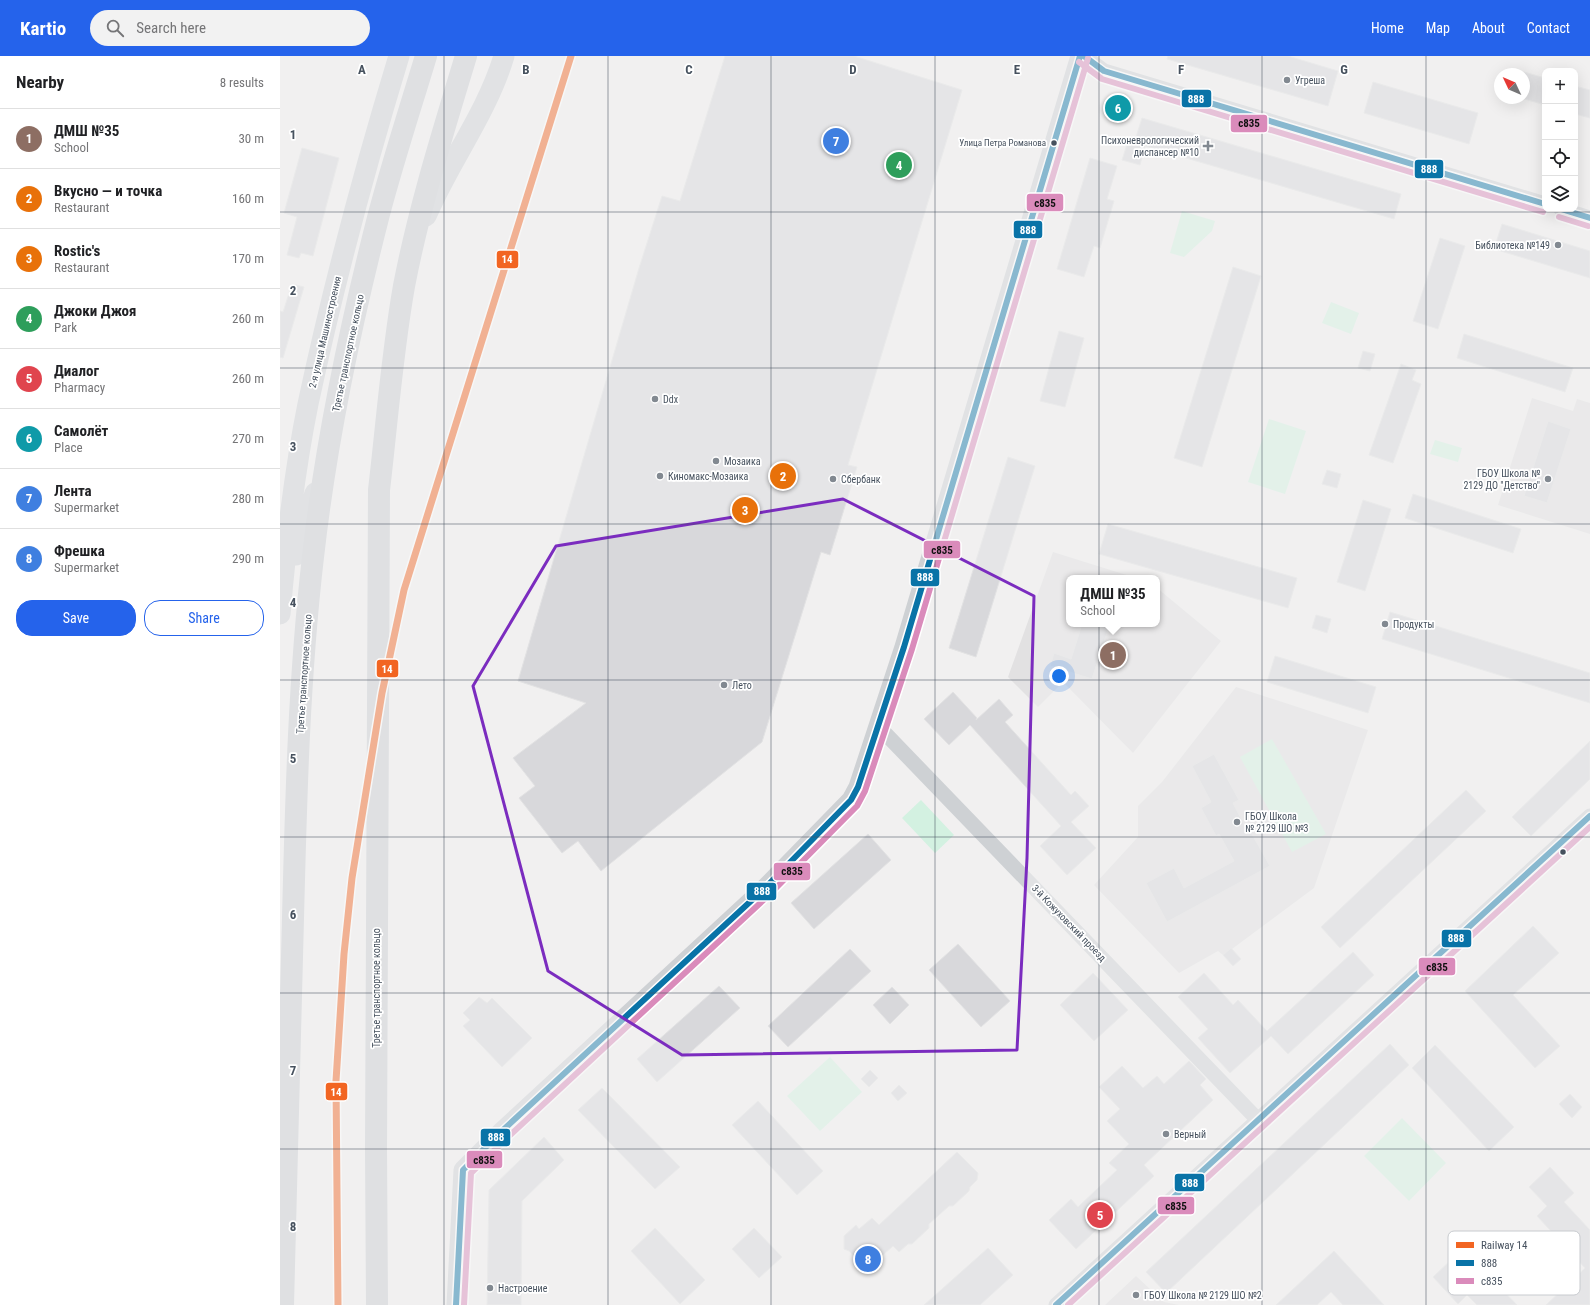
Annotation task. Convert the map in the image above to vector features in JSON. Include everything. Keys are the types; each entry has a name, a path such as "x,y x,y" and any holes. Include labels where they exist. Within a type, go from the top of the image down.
{"main road":[{"name":"2-я улица Машиностроения","path":"280,614 290,526 308,405 338,274 367,162 399,56"},
{"name":"Третье транспортное кольцо","path":"283,1305 296,804 300,719 313,556 330,442 348,346 380,210 426,56"},
{"name":"Третье транспортное кольцо","path":"377,1305 376,1149 379,490 395,350 404,288 417,222 466,56"},
{"path":"404,288 418,236 435,195 486,102 502,65"},
{"path":"280,608 330,442"},
{"path":"376,1230 388,1305"}],"street":[{"path":"456,1305 463,1170 508,1126 765,888 851,800 858,787 879,727 935,546 1080,56"},
{"path":"1084,56 1104,71 1542,203"},
{"path":"1571,212 1590,218"},
{"name":"3-й Кожуховский проезд","path":"879,727 1258,1120"},
{"path":"1056,1305 1590,816"}],"highlighted area":[{"path":"843,499 1034,596 1027,858 1017,1050 682,1055 548,971 473,686 556,546"}],"shaded area":[{"name":"ГБОУ Школа № 2129 ДО \"Детство\"","path":"1532,398 1573,411 1577,399 1590,403 1590,534 1498,505"},
{"path":"1053,552 1126,575 1066,575 1066,627 1160,627 1160,590 1221,641 1133,753 1063,682 1038,707 1008,677"},
{"name":"ГБОУ Школа № 2129 ШО №3","path":"1236,687 1368,730 1314,888 1223,955 1218,951 1179,973 1094,885 1138,837 1138,806 1162,782"},
{"name":"ГБОУ Школа № 2129 ШО №2","path":"1136,1276 1164,1302 1179,1305 1105,1305"}],"green space":[{"path":"1182,211 1215,221 1212,231 1184,257 1170,253"},
{"path":"1331,302 1359,313 1351,334 1322,323"},
{"path":"1269,419 1306,431 1285,494 1248,482"},
{"path":"1435,440 1462,448 1458,462 1430,454"},
{"path":"1272,739 1326,834 1292,852 1240,757"},
{"path":"921,800 954,835 935,853 902,818"},
{"path":"830,1057 862,1092 820,1131 787,1096"},
{"path":"1402,1118 1446,1163 1409,1201 1364,1156"}],"building":[{"name":"Мозаика","path":"725,56 854,56 962,90 848,465 857,467 830,555 821,552 762,742 601,871 578,841 562,853 519,798 535,786 513,758 586,703 518,681 639,268 662,196 680,201"},
{"name":"Угреша","path":"1168,56 1288,56 1338,71 1328,106 1167,59"},
{"path":"1530,74 1542,77 1542,104 1530,101"},
{"path":"1373,82 1478,113 1469,144 1364,113"},
{"path":"1578,87 1590,90 1590,118 1578,115"},
{"path":"1142,118 1401,194 1394,219 1145,146 1140,165 1122,160 1129,138 1135,140"},
{"path":"302,148 339,158 313,256 301,253 299,258 287,255 297,217 284,213"},
{"path":"1090,158 1117,166 1107,199 1114,201 1100,248 1094,246 1084,277 1057,269"},
{"path":"1502,224 1590,251 1590,278 1494,249"},
{"path":"1440,238 1465,246 1438,329 1413,321"},
{"path":"1233,267 1261,276 1202,467 1174,458"},
{"path":"292,284 304,287 283,358 280,357 280,311 283,312"},
{"path":"1059,331 1084,338 1065,407 1040,401"},
{"path":"1464,334 1573,368 1565,392 1457,358"},
{"path":"1363,351 1375,354 1370,371 1358,368"},
{"path":"1401,364 1416,370 1412,380 1421,384 1393,463 1369,455"},
{"path":"1548,421 1571,429 1547,503 1524,496"},
{"path":"1008,457 1035,466 976,657 949,648"},
{"path":"1327,470 1341,474 1337,488 1322,484"},
{"path":"1413,494 1521,529 1513,553 1405,518"},
{"path":"1363,500 1391,509 1365,591 1337,582"},
{"path":"1108,524 1297,578 1288,608 1099,554"},
{"path":"1390,612 1590,673 1590,703 1382,639"},
{"path":"1316,615 1331,619 1327,633 1312,628"},
{"path":"1081,627 1109,627 1092,679 1050,666 1054,653 1071,659"},
{"path":"1275,656 1376,687 1368,713 1267,682"},
{"path":"953,692 977,718 976,720 999,699 1013,715 1005,722 1071,795 1075,791 1089,806 1071,822 1096,848 1067,875 1040,846 1061,826 970,725 949,745 924,719"},
{"path":"1590,741 1590,779 1531,836 1512,817"},
{"path":"1214,754 1239,800 1233,803 1246,828 1248,827 1270,866 1167,922 1146,883 1174,868 1184,888 1234,861 1219,834 1216,836 1201,808 1211,802 1192,766"},
{"path":"1466,790 1486,811 1340,948 1321,927"},
{"path":"868,834 891,860 814,929 791,903"},
{"path":"1533,926 1559,953 1513,995 1560,1046 1535,1068 1465,991"},
{"path":"958,944 1010,1001 981,1027 929,970"},
{"path":"1231,948 1241,959 1233,966 1223,955"},
{"path":"850,949 871,971 788,1047 768,1026"},
{"path":"1353,952 1374,975 1288,1054 1271,1036 1230,1073 1198,1038 1208,1029 1178,997 1204,973 1233,1005 1238,1000 1267,1031"},
{"path":"1093,973 1128,1010 1094,1041 1060,1005"},
{"path":"719,986 740,1008 657,1082 637,1059"},
{"path":"892,987 909,1005 890,1024 873,1005"},
{"path":"479,997 487,1003 492,998 532,1038 502,1067 463,1026 470,1020 463,1013"},
{"path":"1390,1044 1409,1065 1166,1293 1146,1272"},
{"path":"1435,1045 1514,1127 1489,1151 1412,1068"},
{"path":"1189,1061 1206,1079 1200,1085 1213,1100 1144,1165 1154,1176 1076,1249 1049,1220 1071,1199 1078,1207 1117,1170 1109,1163 1129,1144 1107,1121 1120,1109 1099,1087 1122,1066 1143,1088 1157,1076 1164,1084"},
{"path":"870,1070 878,1078 869,1087 861,1079"},
{"path":"899,1085 907,1093 898,1101 891,1093"},
{"path":"602,1088 680,1167 655,1189 578,1110"},
{"path":"1570,1094 1582,1107 1572,1118 1559,1104"},
{"path":"758,1101 823,1171 797,1195 732,1125"},
{"path":"544,1137 564,1160 522,1201 521,1305 487,1305 489,1190"},
{"path":"957,1152 978,1173 977,1180 970,1187 969,1191 953,1206 949,1206 929,1224 929,1228 912,1244 908,1244 899,1252 893,1246 883,1255 880,1253 870,1263 864,1257 859,1262 849,1251 844,1249 844,1236 856,1225 859,1229 872,1218 879,1225"},
{"path":"1550,1167 1574,1193 1564,1202 1590,1230 1590,1305 1546,1305 1557,1295 1580,1295 1580,1273 1585,1268 1580,1263 1580,1231 1551,1231 1537,1216 1547,1206 1529,1187"},
{"path":"655,1228 705,1280 680,1304 631,1251"},
{"path":"754,1228 782,1257 759,1278 732,1249"},
{"path":"988,1248 1013,1275 980,1305 924,1305"},
{"path":"1334,1251 1384,1305 1343,1305 1331,1292 1317,1305 1276,1305"},
{"path":"1448,1263 1448,1293 1433,1277"},
{"path":"1450,1295 1467,1295 1458,1304"},
{"path":"1467,1295 1508,1295 1517,1305 1477,1305"}],"rail line":[{"name":"14","path":"338,1305 336,1081 344,954 352,878 382,693 404,590 571,56"}],"transit line":[{"name":"888","path":"456,1305 463,1170 502,1131 765,888 851,800 858,787 904,647 1080,56"},
{"name":"888","path":"1084,56 1104,71 1542,203"},
{"name":"с835","path":"464,1305 471,1173 770,894 857,806 865,791 912,649 1088,58"},
{"name":"с835","path":"1079,62 1102,79 1542,212"},
{"name":"888","path":"1571,212 1590,218"},
{"name":"с835","path":"1559,217 1588,226"},
{"name":"888","path":"1056,1305 1590,816"},
{"name":"с835","path":"1068,1305 1590,827"}],"place":[{"name":"Угреша","path":"1287,80"},
{"name":"Самолёт","path":"1118,108"},
{"name":"Лента","path":"836,141"},
{"name":"Улица Петра Романова","path":"1054,143"},
{"name":"Психоневрологический диспансер №10","path":"1208,146"},
{"name":"Джоки Джоя","path":"899,165"},
{"name":"Библиотека №149","path":"1558,245"},
{"name":"Ddx","path":"655,399"},
{"name":"Мозаика","path":"716,461"},
{"name":"Киномакс-Мозаика","path":"660,476"},
{"name":"Вкусно — и точка","path":"783,476"},
{"name":"Сбербанк","path":"833,479"},
{"name":"ГБОУ Школа № 2129 ДО \"Детство\"","path":"1548,479"},
{"name":"Rostic's","path":"745,510"},
{"name":"Продукты","path":"1385,624"},
{"name":"ДМШ №35","path":"1113,655"},
{"name":"Лето","path":"724,685"},
{"name":"ГБОУ Школа № 2129 ШО №3","path":"1237,822"},
{"name":"Верный","path":"1166,1134"},
{"name":"Диалог","path":"1100,1215"},
{"name":"Фрешка","path":"868,1259"},
{"name":"Настроение","path":"490,1288"},
{"name":"ГБОУ Школа № 2129 ШО №2","path":"1136,1295"}]}
